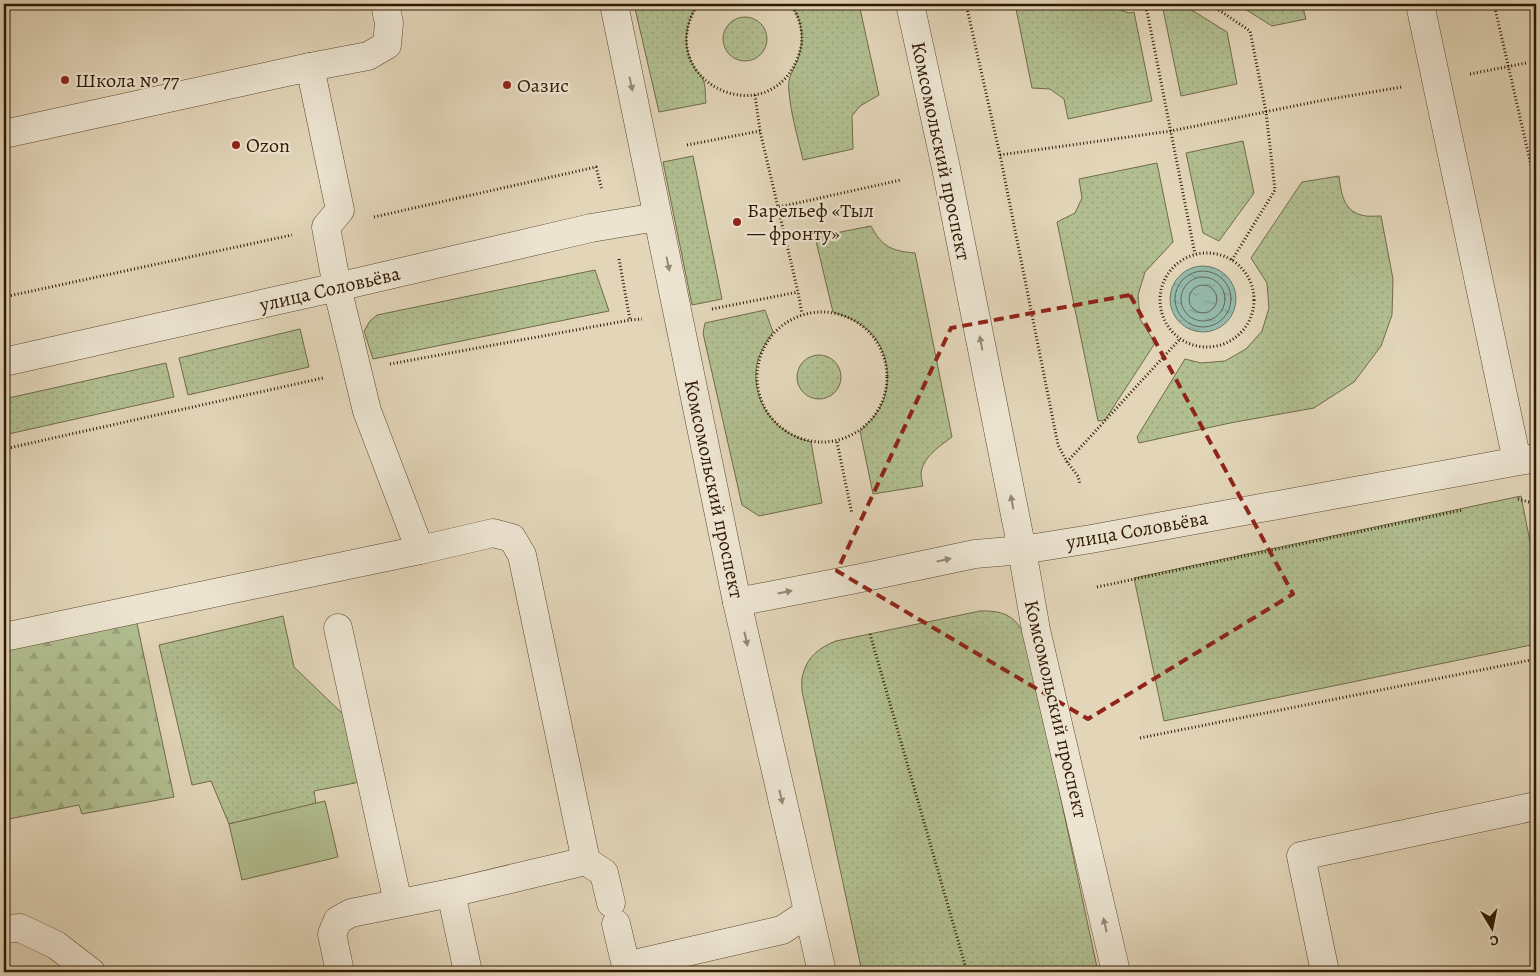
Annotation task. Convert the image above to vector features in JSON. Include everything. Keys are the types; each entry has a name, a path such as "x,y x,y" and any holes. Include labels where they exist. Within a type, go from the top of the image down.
{"street":[{"path":"4,134 310,66 368,56 387,45 389,22 385,4"},
{"name":"Комсомольский проспект","path":"614,4 737,602 822,972"},
{"name":"Комсомольский проспект","path":"910,4 946,168 1022,550 1036,630 1116,972"},
{"path":"1420,4 1526,459"},
{"path":"310,66 340,210 326,227 336,288 367,411 420,550"},
{"name":"улица Соловьёва","path":"4,362 336,288 591,228 657,217"},
{"name":"улица Соловьёва","path":"737,602 974,554 1022,550 1091,539 1526,459"},
{"path":"4,637 493,533 512,538 522,555 586,861 604,873 625,969 782,930 808,913"},
{"path":"338,628 398,903"},
{"path":"1325,972 1302,856 1536,806"},
{"path":"340,972 332,934 338,920 350,913 450,893 586,861"},
{"path":"450,893 468,972"},
{"path":"4,929 20,928 29,932 56,946 91,972"}],"path":[{"path":"698,4 691,14 686,40 694,68 714,88 727,94 741,96 755,95 780,83 790,73 797,61 802,33 799,19 790,4"},
{"path":"966,4 1000,155 1058,445 1067,462 1078,476 1080,484"},
{"path":"1143,4 1147,11 1195,254"},
{"path":"1210,4 1250,31 1266,112 1275,190 1232,260"},
{"path":"1494,4 1536,188"},
{"path":"755,95 760,131 779,207 802,314"},
{"path":"1000,155 1171,131 1320,101"},
{"path":"687,145 760,131"},
{"path":"779,207 901,180"},
{"path":"1212,253 1232,260 1244,270 1251,283 1255,298 1253,312 1247,326 1237,337 1209,348 1194,346 1180,339 1170,329 1163,317 1160,303 1161,289 1167,276 1176,265 1195,254 1212,253"},
{"path":"711,309 798,292"},
{"path":"833,312 854,319 871,333 882,351 888,372 885,394 876,414 860,431 837,442 812,442 799,439 780,428 766,412 758,392 756,370 762,349 773,332 791,319 802,314 833,312"},
{"path":"4,449 357,370 630,320"},
{"path":"1067,462 1180,339"},
{"path":"837,442 852,514"},
{"path":"1517,498 1536,504"},
{"path":"1097,587 1468,509"},
{"path":"870,634 967,972"},
{"path":"1140,738 1536,659"}],"highlighted area":[{"path":"1130,295 1293,594 1088,719 837,571 951,328"}],"green space":[{"path":"634,4 698,4 690,19 687,43 690,59 704,82 706,103 659,112"},
{"path":"790,4 859,4 879,95 860,106 852,116 853,149 803,160 793,118 789,87 792,71 800,52 802,38 798,16"},
{"path":"1015,4 1104,4 1129,13 1134,12 1152,101 1068,119 1064,99 1050,89 1032,88"},
{"path":"1173,4 1182,4 1227,32 1237,84 1181,96 1163,9"},
{"path":"1237,4 1302,4 1306,19 1272,26"},
{"path":"745,17 757,21 763,27 767,39 763,51 757,57 745,61 733,57 727,51 723,39 727,27 733,21"},
{"path":"1243,141 1254,193 1219,241 1203,233 1186,153"},
{"path":"693,156 722,299 692,305 663,162"},
{"path":"1157,163 1173,242 1145,272 1138,295 1140,319 1155,343 1105,420 1098,421 1057,222 1075,213 1082,198 1079,179"},
{"path":"1339,176 1344,200 1350,209 1363,216 1381,216 1393,279 1392,315 1381,346 1354,382 1314,408 1230,423 1139,443 1137,437 1185,359 1201,363 1225,361 1246,349 1262,331 1269,308 1267,283 1251,258 1302,182"},
{"path":"871,226 879,239 889,247 915,253 952,437 933,452 922,467 923,486 873,494 860,431 881,405 887,383 886,361 877,341 866,328 833,312 815,237"},
{"path":"595,270 609,311 373,359 364,331 370,321 377,315"},
{"path":"765,310 773,332 758,360 756,384 759,396 770,417 779,426 788,433 811,442 822,503 759,516 742,505 703,333 705,323"},
{"path":"300,329 309,367 188,395 179,358"},
{"path":"819,355 831,359 837,365 841,377 837,389 831,395 819,399 807,395 801,389 797,377 801,365 807,359"},
{"path":"166,363 174,397 4,435 4,399"},
{"path":"1521,496 1536,572 1536,644 1164,721 1134,578"},
{"path":"980,611 997,612 1010,617 1020,626 1027,641 1098,972 862,972 802,691 802,678 805,668 815,653 836,641"},
{"path":"283,616 294,667 346,717 360,782 314,791 316,804 229,824 211,781 192,785 159,645"},
{"path":"136,619 174,797 82,814 79,805 9,819 10,828 4,830 4,647"},
{"path":"325,801 338,857 242,880 229,824"}],"water":[{"path":"1203,266 1216,269 1226,276 1233,286 1236,299 1233,312 1226,322 1216,329 1203,332 1190,329 1180,322 1173,312 1170,299 1173,286 1180,276 1190,269"}],"place":[{"name":"Школа № 77","path":"65,80"},
{"name":"Оазис","path":"507,85"},
{"name":"Ozon","path":"236,145"},
{"name":"Барельеф «Тыл — фронту»","path":"737,222"}]}
